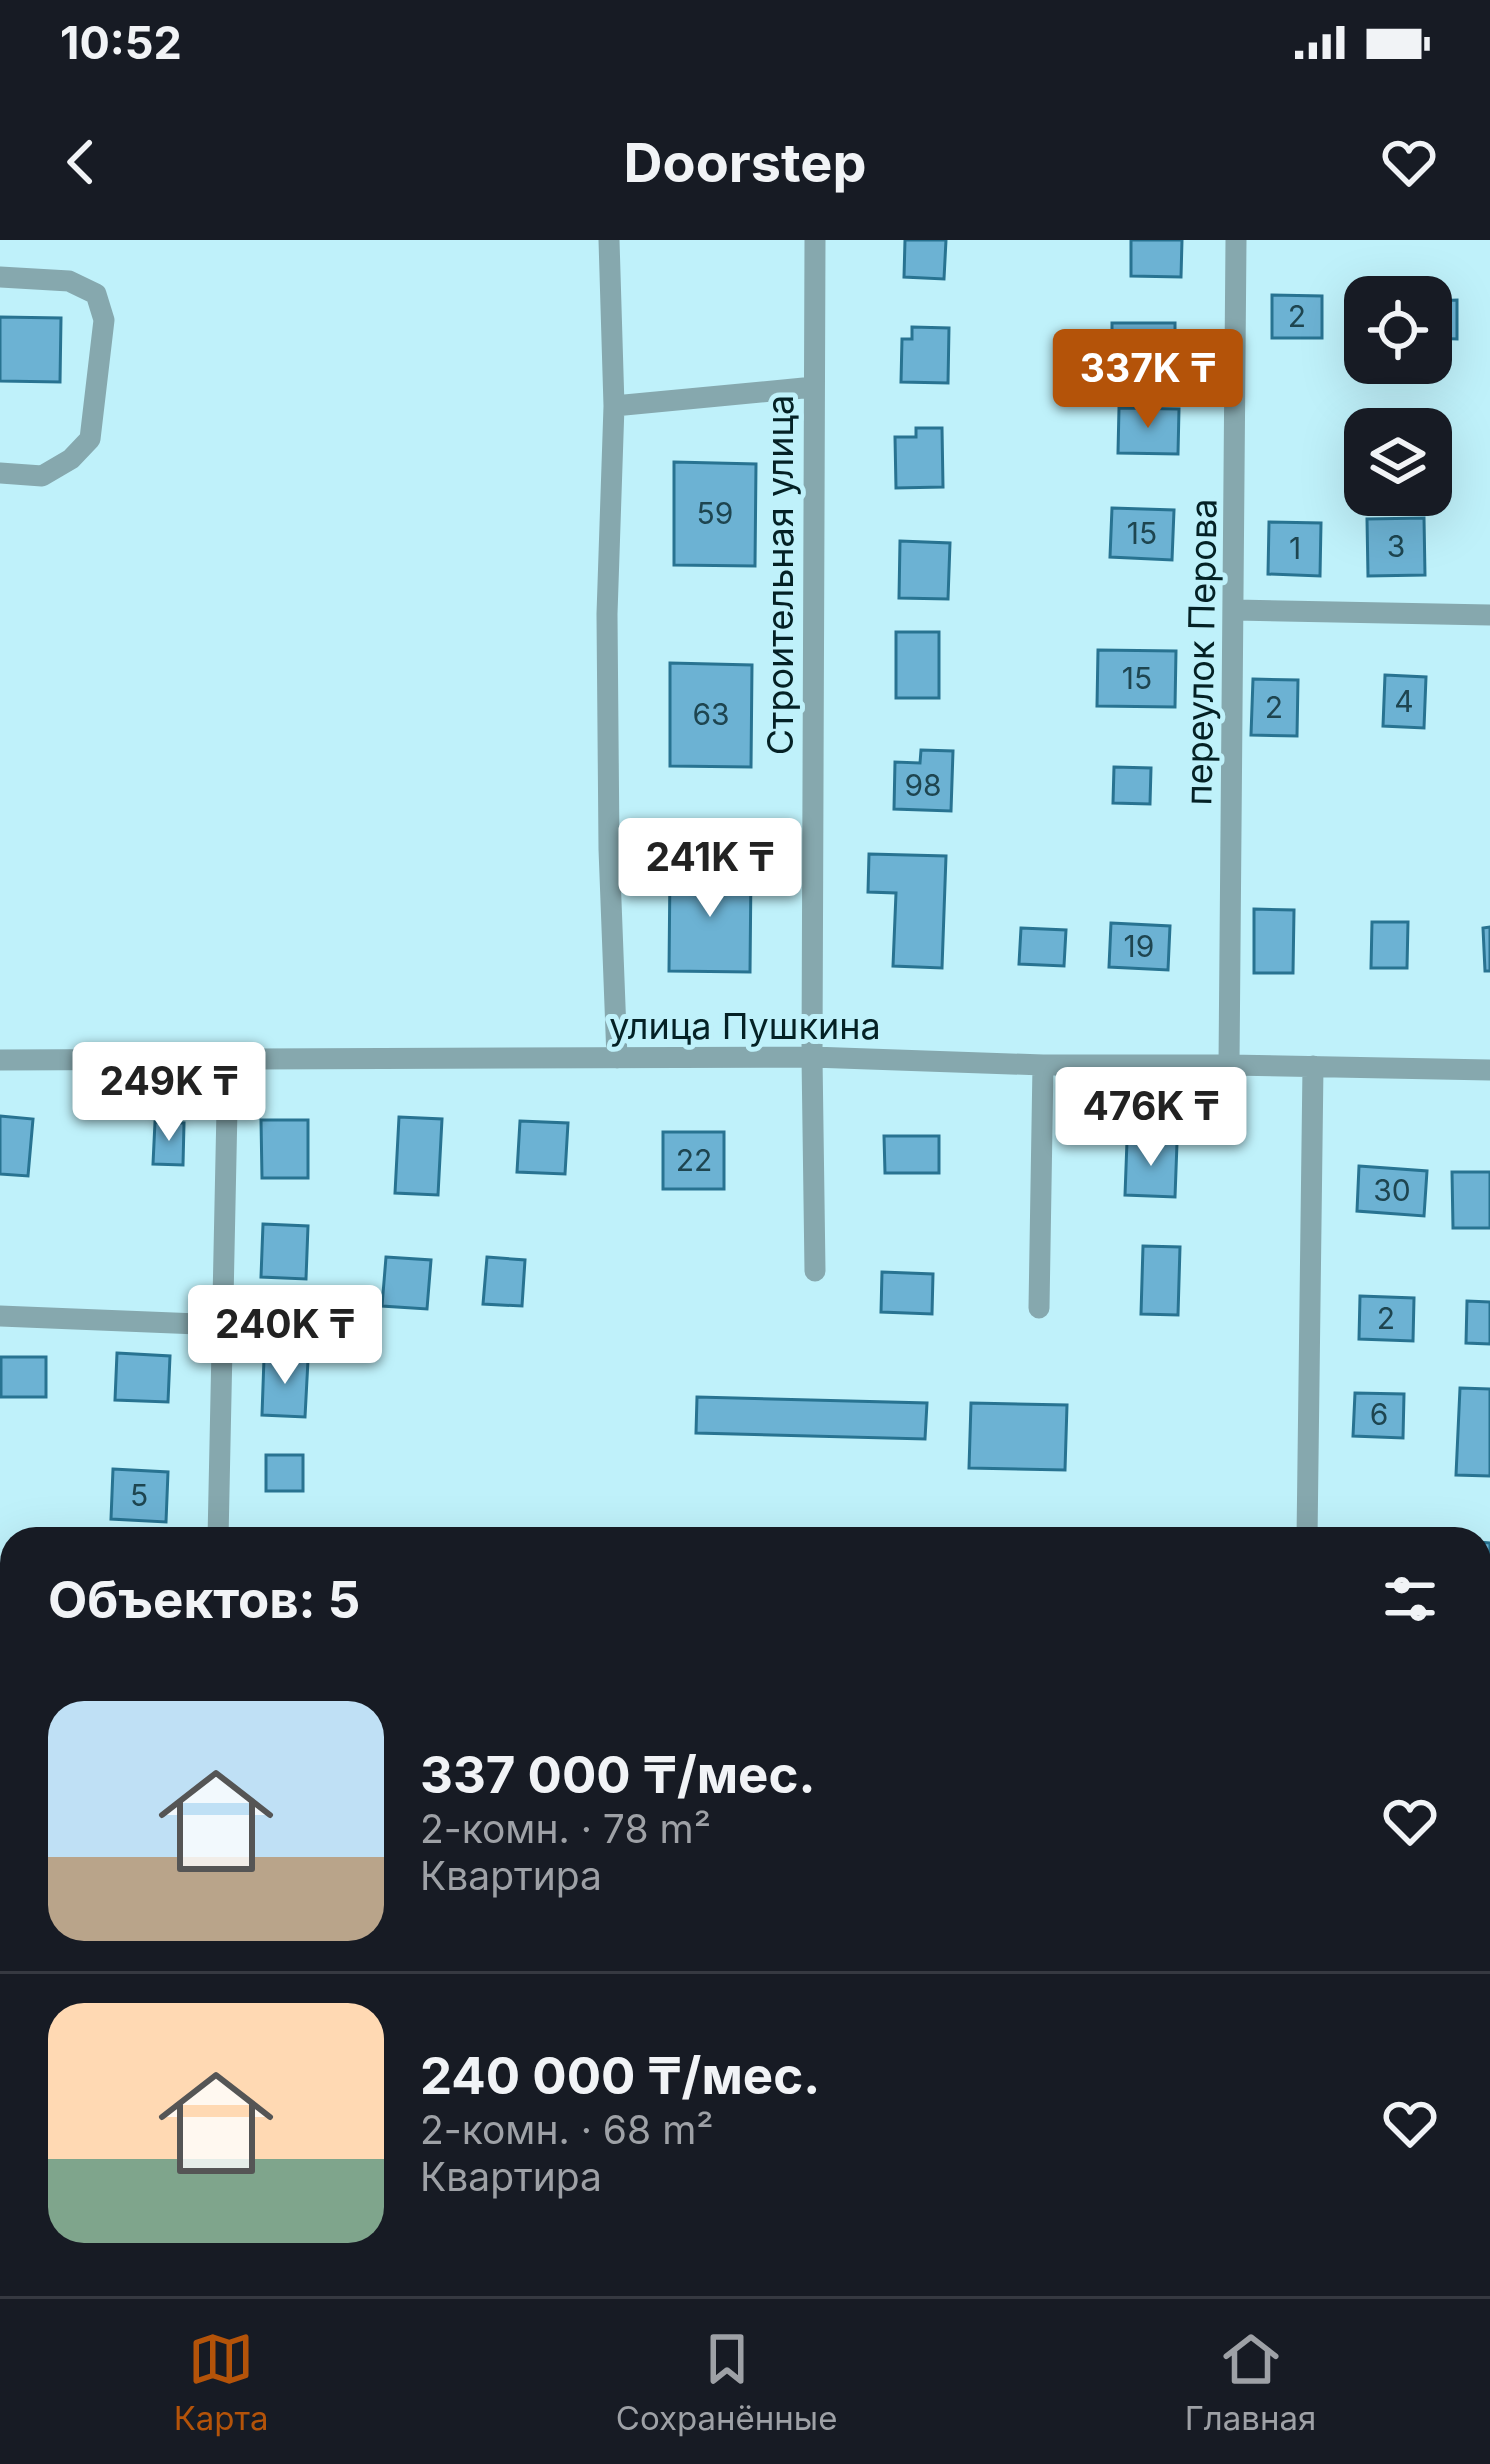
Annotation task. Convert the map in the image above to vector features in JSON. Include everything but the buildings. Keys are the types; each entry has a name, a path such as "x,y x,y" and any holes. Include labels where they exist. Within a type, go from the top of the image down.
{"lane":[{"path":"609,240 614,406 607,614 609,849 617,1058"},
{"name":"Строительная улица","path":"815,240 815,1271"},
{"name":"переулок Перова","path":"1229,1065 1237,240"},
{"path":"0,278 68,281 96,294 104,320 90,439 71,460 42,476 0,473"},
{"path":"614,406 814,386"},
{"path":"1234,610 1490,615"},
{"name":"улица Пушкина","path":"0,1060 812,1057 1490,1070"},
{"path":"218,1527 228,1061"},
{"path":"1039,1308 1043,1065"},
{"path":"1307,1527 1312,1066"},
{"path":"0,1316 223,1325"}]}
